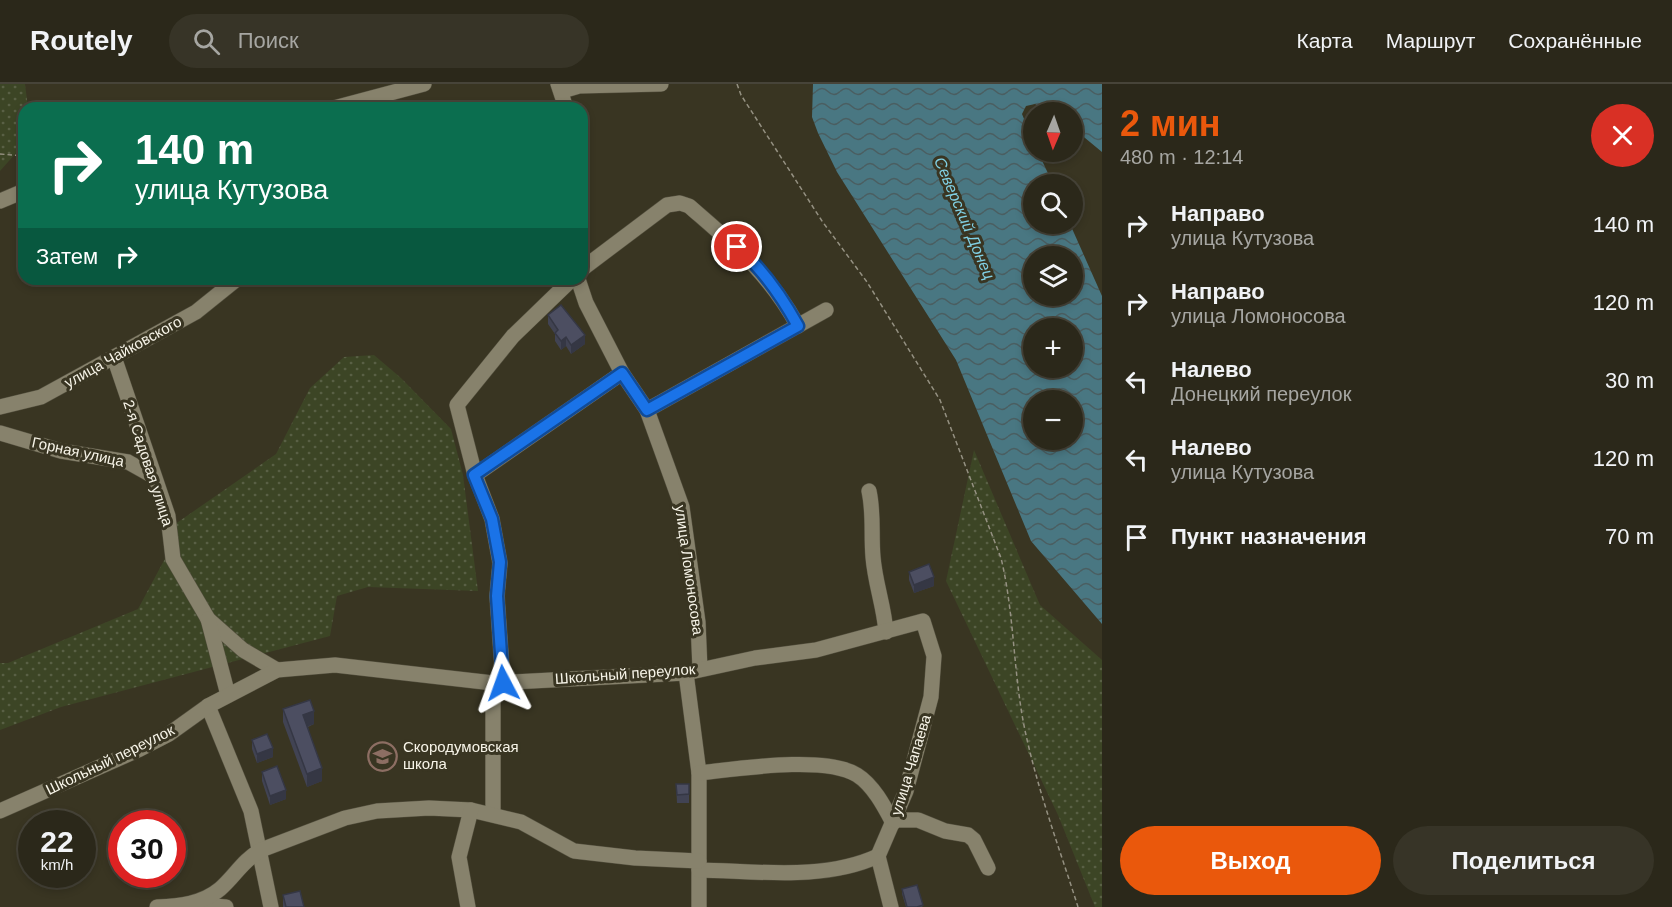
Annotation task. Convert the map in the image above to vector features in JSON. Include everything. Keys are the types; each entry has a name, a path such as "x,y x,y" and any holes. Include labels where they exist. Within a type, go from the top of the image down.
{"street":[{"path":"356,102 424,84"},
{"path":"560,88 661,84"},
{"path":"0,201 18,193"},
{"path":"588,264 667,204 680,203 689,206 753,261 785,303 798,326"},
{"name":"улица Чайковского","path":"0,406 41,398 196,312 230,285"},
{"path":"493,813 498,683 497,596 500,562 492,519 474,475 457,405 513,336 566,285"},
{"name":"улица Ломоносова","path":"580,285 586,303 622,373 647,410 682,507 698,622 693,671 699,773 699,907"},
{"path":"647,410 826,310"},
{"name":"2-я Садовая улица","path":"114,357 168,516 173,559 208,619 243,650 277,670"},
{"path":"474,475 622,373"},
{"name":"Горная улица","path":"0,433 61,450 128,462 153,476"},
{"path":"869,491 874,519 871,537 876,588 884,612 886,632"},
{"path":"208,619 228,695"},
{"name":"Школьный переулок","path":"0,811 138,750 169,734 208,706 277,670 335,665 498,683 693,671 816,650 923,621"},
{"name":"улица Чапаева","path":"878,856 884,838 894,821 924,731 931,697 934,656 923,621"},
{"path":"208,706 245,795 261,850 271,907"},
{"path":"699,773 794,765 844,769 857,775 868,786 894,821 918,820 945,831 968,835 974,840 988,868"},
{"path":"191,904 219,890 248,857 261,850 345,818 377,811 429,808 493,813 521,822 573,851 699,865 799,873 861,864 878,856 891,907"},
{"path":"468,907 459,856 471,810"},
{"path":"157,907 191,904 226,907"}],"path":[{"path":"737,84 741,95 822,221 867,282 940,400 1001,558 1026,734 1045,807 1078,907"},
{"path":"0,154 18,156"}],"green space":[{"path":"0,84 25,84 27,102 18,102 18,151 0,171"},
{"path":"374,355 401,378 451,429 463,475 478,591 368,587 337,596 330,636 61,707 0,730 0,663 8,663 138,609 169,551 168,529 276,454 310,388 344,357"},
{"path":"974,450 1040,605 1102,660 1102,907 1095,907 1058,815 946,581"}],"water":[{"name":"Северский Донец","path":"813,84 1102,84 1102,152 1083,136 1083,102 1023,102 1022,114 1023,162 1043,162 1048,174 1023,174 1023,234 1074,234 1080,246 1023,246 1023,306 1083,306 1083,253 1102,296 1102,624 1031,541 956,360 837,172 812,117"}],"building":[{"path":"561,305 585,335 571,345 566,337 561,341 555,333 558,330 548,315"},
{"path":"929,564 934,577 914,585 909,572"},
{"path":"310,700 314,711 303,715 322,768 307,774 283,709"},
{"path":"267,734 273,748 257,754 252,740"},
{"path":"277,766 286,790 270,796 262,772"},
{"path":"676,784 689,784 689,794 677,795"},
{"path":"917,885 923,905 907,907 902,889"},
{"path":"300,891 304,907 286,907 283,895"}],"place":[{"name":"Скородумовская школа","path":"382,756"}],"route":[{"path":"503,683 497,596 500,562 492,519 474,475 622,373 647,410 798,326 785,303 764,275 737,247"}]}
